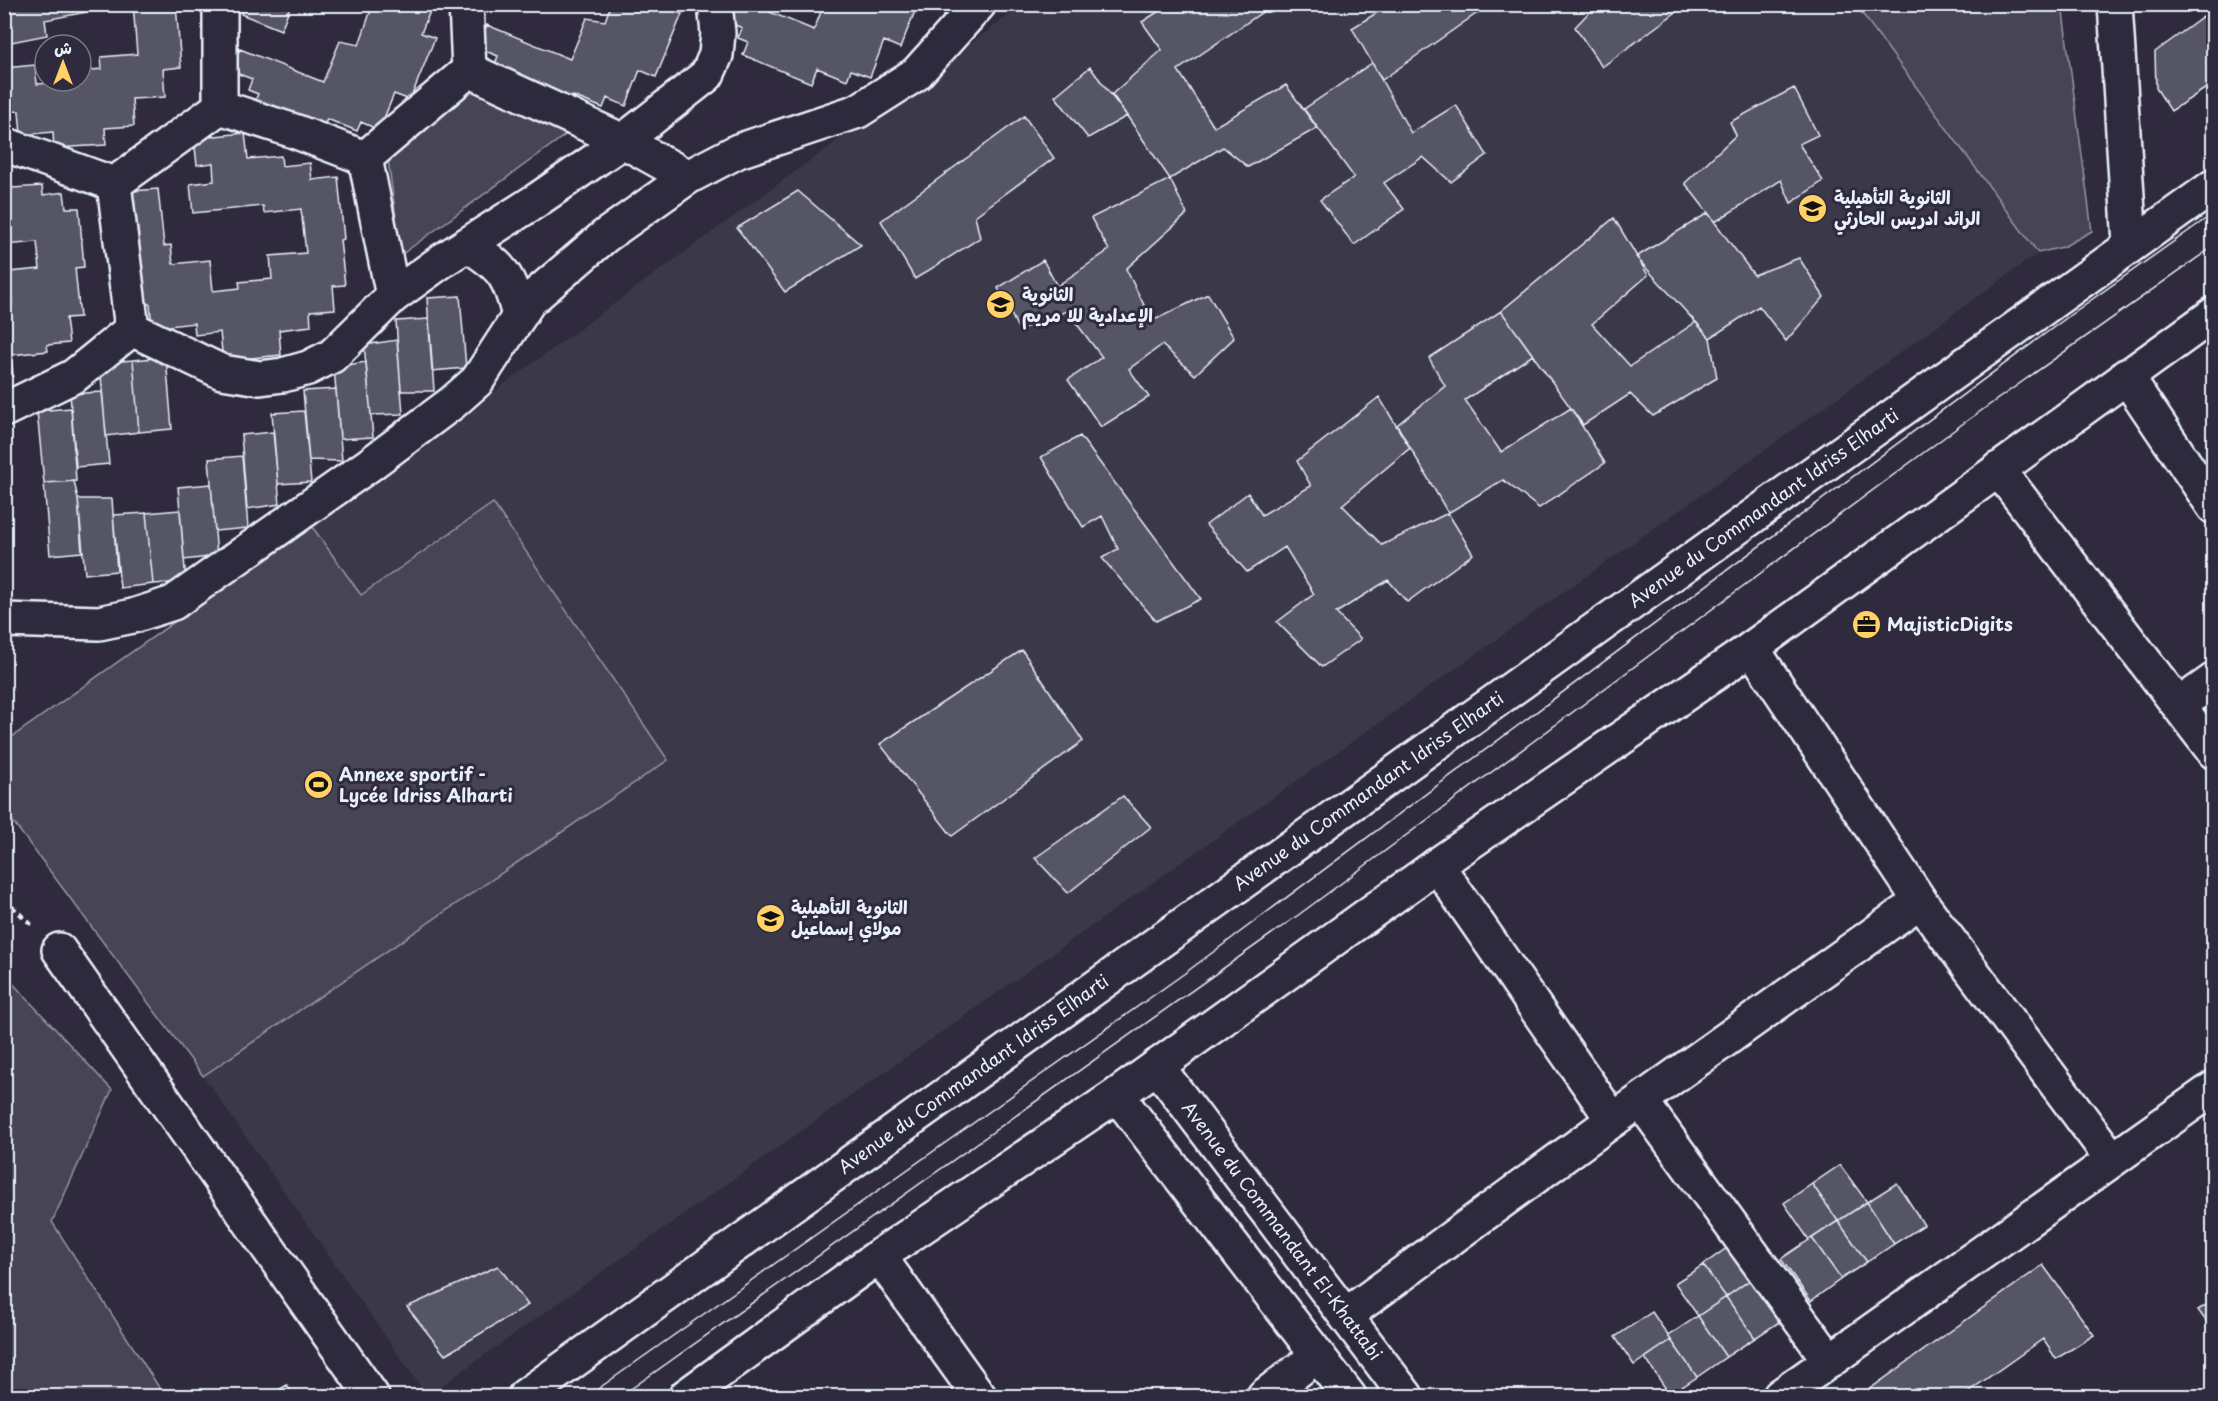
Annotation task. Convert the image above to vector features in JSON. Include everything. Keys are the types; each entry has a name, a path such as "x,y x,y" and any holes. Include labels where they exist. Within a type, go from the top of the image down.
{"street":[{"path":"220,4 220,107"},
{"path":"466,4 469,70"},
{"path":"132,329 222,372 260,378 308,368 332,356 393,296 622,141 707,75 716,55 718,33 715,4"},
{"path":"4,620 99,623 133,616 173,603 369,465 452,403 477,381 529,301 605,236 688,177 738,151 858,111 916,74 979,4"},
{"path":"2115,4 2130,244"},
{"path":"365,159 469,70"},
{"path":"469,70 622,141 688,177"},
{"path":"220,107 294,131 365,159"},
{"path":"114,184 220,107"},
{"path":"4,144 114,184"},
{"path":"365,159 393,296"},
{"path":"114,184 132,329"},
{"name":"Avenue du Commandant Idriss Elharti","path":"525,1396 2214,186"},
{"path":"468,245 492,261 506,276 513,291 519,316"},
{"path":"686,1396 879,1256 1117,1095 1437,865 1752,648 2126,375 2214,314"},
{"path":"4,410 74,375 132,329"},
{"path":"2126,375 2214,507"},
{"path":"1998,469 2214,752"},
{"path":"1752,648 1920,901 2112,1159"},
{"path":"2179,705 2214,680"},
{"path":"1437,865 1613,1120"},
{"path":"1346,1315 1613,1120 1920,901"},
{"path":"59,950 372,1396"},
{"name":"Avenue du Commandant El-Khattabi","path":"1157,1066 1406,1396"},
{"path":"1780,1396 2214,1088"},
{"path":"1117,1095 1349,1396"},
{"path":"1641,1101 1830,1361"},
{"path":"879,1256 979,1396"},
{"path":"1264,1396 1317,1356"}],"shaded area":[{"path":"1023,5 1856,5 2038,253 1789,433 427,1396 203,1076 668,760 361,595 311,525"},
{"path":"1856,5 2062,5 2092,231 2063,247 2038,253"},
{"path":"480,82 572,130 401,255 387,152"},
{"name":"Annexe sportif - Lycée Idriss Alharti","path":"493,503 668,760 203,1076 5,811 5,742 311,525 361,595"},
{"path":"5,975 112,1090 52,1222 164,1395 162,1396 5,1396"}],"building":[{"path":"4,4 96,4 97,10 45,20 47,33 33,33 33,38 6,43 9,54 4,55"},
{"path":"133,4 176,4 181,67 163,69 165,97 132,99 134,126 105,128 106,145 54,148 53,132 21,135 19,111 5,112 4,68 33,65 33,93 93,93 93,70 102,69 101,57 137,54"},
{"path":"245,4 291,4 281,30 241,14"},
{"path":"373,4 433,4 421,33 435,38 410,100 394,94 379,130 361,122 357,131 327,119 320,135 252,108 258,94 248,90 252,79 231,71 240,49 323,82 340,41 359,45"},
{"path":"611,4 670,4 668,9 682,14 656,77 640,70 626,106 607,98 603,108 573,96 567,111 494,67 498,56 478,48 487,25 570,59 587,18 605,21"},
{"path":"728,4 750,4 814,30 824,4 918,4 900,48 884,41 870,77 851,70 847,80 817,68 811,83 743,55 748,42 738,38 742,28 722,19"},
{"path":"1170,4 1274,4 1178,70 1214,127 1286,85 1317,128 1248,167 1223,147 1170,179 1112,94 1162,50 1142,22"},
{"path":"1391,4 1490,4 1382,80 1352,28"},
{"path":"1597,4 1687,4 1602,67 1575,27"},
{"path":"2214,9 2214,83 2171,111 2156,88 2155,52"},
{"path":"1372,63 1411,133 1456,105 1487,155 1451,182 1423,157 1384,183 1404,209 1354,245 1320,200 1354,177 1304,109"},
{"path":"1090,67 1127,116 1088,138 1055,96"},
{"path":"1794,88 1818,135 1799,144 1823,181 1791,203 1781,180 1715,222 1685,183 1736,135 1730,122"},
{"path":"1024,116 1054,158 975,216 980,238 915,279 881,221"},
{"path":"245,133 248,159 281,156 282,166 310,163 312,180 338,177 344,239 340,240 345,285 333,286 335,309 310,311 311,326 279,330 281,355 223,361 220,332 195,335 194,323 152,328 150,304 134,306 135,218 132,191 158,189 164,246 171,245 173,264 210,260 213,291 240,288 239,282 272,279 270,256 306,253 301,209 264,213 263,206 193,213 190,184 214,181 213,163 197,165 194,138"},
{"path":"4,156 9,156 12,188 42,186 43,195 64,192 66,208 79,208 84,267 75,268 80,317 66,318 69,343 47,345 48,351 11,355 13,376 4,376 4,303 12,303 9,272 40,269 37,242 6,245"},
{"path":"1170,179 1187,214 1126,269 1152,321 1208,294 1234,338 1195,375 1162,345 1129,369 1149,397 1101,427 1068,380 1102,357 1067,311 1019,330 998,288 1043,260 1057,286 1109,250 1091,218"},
{"path":"798,191 861,245 785,292 737,228"},
{"path":"1708,213 1754,275 1799,258 1824,297 1786,341 1759,306 1710,338 1636,257"},
{"path":"1614,218 1648,275 1592,324 1630,366 1696,322 1710,338 1717,378 1653,416 1630,394 1583,425 1501,311"},
{"path":"460,296 466,368 432,371 427,298"},
{"path":"1501,311 1533,355 1465,400 1501,452 1571,408 1605,463 1539,508 1503,480 1448,513 1397,425 1445,386 1429,358"},
{"path":"429,319 434,391 401,391 396,321"},
{"path":"397,340 403,414 371,415 364,345"},
{"path":"166,357 172,429 139,432 133,360"},
{"path":"133,360 139,432 106,436 100,363"},
{"path":"366,362 373,437 340,439 334,367"},
{"path":"336,389 342,461 309,460 303,391"},
{"path":"102,392 109,464 76,467 70,394"},
{"path":"1379,397 1410,448 1342,505 1382,545 1448,513 1473,554 1407,602 1388,580 1336,613 1361,639 1322,667 1277,622 1314,594 1285,547 1247,572 1206,525 1248,493 1262,515 1311,486 1297,461"},
{"path":"71,408 76,481 44,483 37,411"},
{"path":"304,411 311,482 278,484 272,413"},
{"path":"273,432 280,504 247,509 241,435"},
{"path":"1080,436 1201,599 1156,621 1102,558 1118,549 1102,516 1083,527 1041,457"},
{"path":"242,456 248,528 215,531 209,459"},
{"path":"74,481 78,499 82,552 50,555 44,483"},
{"path":"211,484 217,556 184,560 178,487"},
{"path":"78,499 112,499 117,571 85,574"},
{"path":"180,510 186,582 153,584 146,513"},
{"path":"146,513 153,584 120,588 113,515"},
{"path":"1022,650 1083,741 952,836 880,744"},
{"path":"1123,796 1151,827 1068,893 1035,858"},
{"path":"1840,1165 1867,1202 1838,1221 1812,1184"},
{"path":"1897,1183 1924,1225 1894,1244 1867,1202"},
{"path":"1812,1184 1838,1221 1809,1240 1784,1203"},
{"path":"1867,1202 1894,1244 1867,1262 1838,1221"},
{"path":"1838,1221 1867,1262 1841,1279 1812,1238"},
{"path":"1812,1238 1841,1279 1811,1301 1781,1259"},
{"path":"1731,1245 1754,1277 1726,1297 1703,1265"},
{"path":"1703,1265 1726,1297 1698,1316 1675,1283"},
{"path":"2043,1265 2094,1335 2056,1359 2043,1339 1962,1396 1871,1396 1867,1391"},
{"path":"498,1266 528,1305 445,1355 407,1307"},
{"path":"1754,1277 1784,1319 1755,1338 1726,1297"},
{"path":"1726,1297 1755,1338 1726,1357 1698,1316"},
{"path":"2214,1300 2214,1332 2198,1310"},
{"path":"1652,1312 1671,1340 1634,1365 1615,1337"},
{"path":"1698,1316 1726,1357 1697,1377 1668,1336"},
{"path":"1671,1340 1697,1377 1670,1395 1645,1358"},
{"path":"287,1385 294,1396 268,1396"}],"tram line":[{"path":"588,1396 1185,973 2077,310 2214,213"},
{"path":"621,1396 1297,916 1961,425 2214,246"}],"place":[{"name":"الثانوية التأهيلية الرائد ادريس الحارثي","path":"1813,208"},
{"name":"الثانوية الإعدادية للا مريم","path":"1001,305"},
{"name":"MajisticDigits","path":"1866,625"},
{"name":"Annexe sportif - Lycée Idriss Alharti","path":"318,785"},
{"name":"الثانوية التأهيلية مولاي إسماعيل","path":"770,918"}]}
